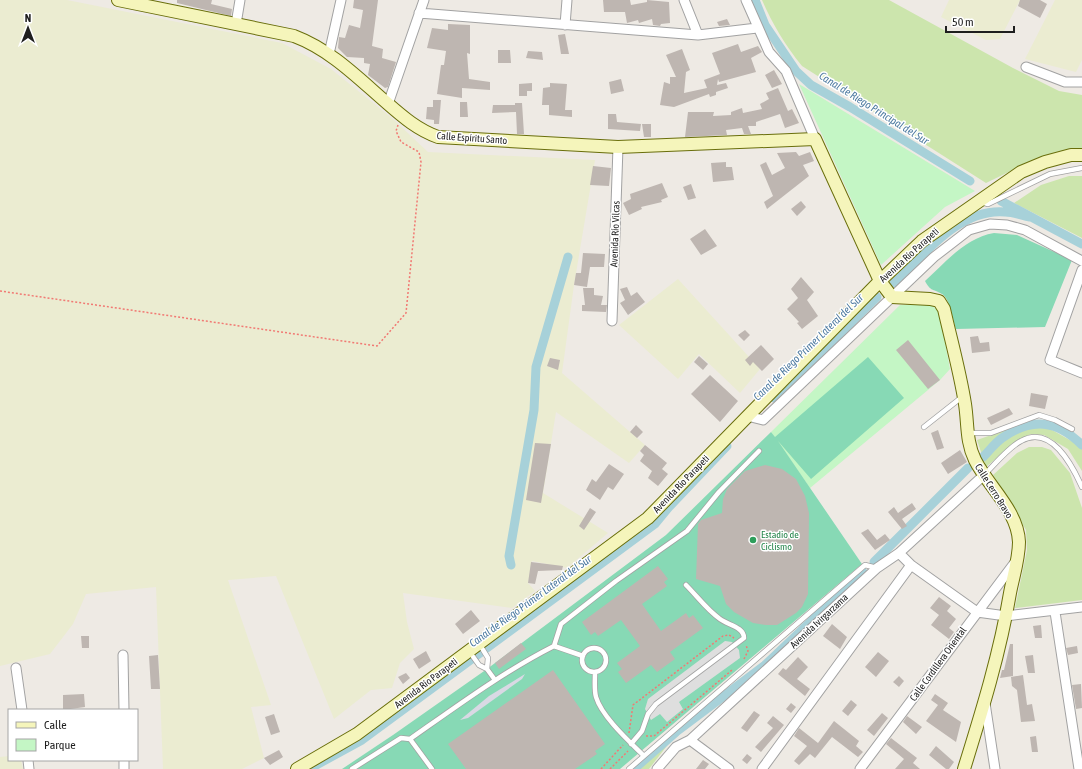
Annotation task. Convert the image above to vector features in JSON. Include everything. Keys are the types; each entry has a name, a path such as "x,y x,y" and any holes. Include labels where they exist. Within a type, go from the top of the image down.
{"street":[{"path":"236,24 240,0"},
{"path":"329,54 341,0"},
{"path":"388,104 424,0"},
{"path":"565,25 567,0"},
{"path":"684,0 698,35"},
{"path":"746,0 757,28 769,52 786,71 815,139 880,280 892,297"},
{"name":"Calle Espíritu Santo","path":"124,1 294,36 312,43 329,54 401,116 424,132 438,137 618,147 815,139"},
{"path":"419,13 698,35 712,35 757,28"},
{"path":"1026,67 1065,82 1082,82"},
{"name":"Avenida Río Vilcas","path":"612,321 618,147"},
{"name":"Avenida Río Parapeti","path":"297,769 357,734 648,518 880,280 922,241 1021,172 1045,162 1082,155"},
{"name":"Avenida Río Parapeti","path":"747,416 763,420 934,257 969,230 990,224 1007,225 1024,230 1082,261"},
{"path":"1082,270 1050,360 1082,373"},
{"name":"Calle Cerro Bravo","path":"892,297 930,299 939,302 944,309 963,396 971,453 1007,508 1016,528 1019,542 1006,616 985,703 964,769"},
{"name":"Avenida Ivirgarzama","path":"657,769 676,748 690,740 877,568 899,553 984,475"},
{"path":"899,553 911,565 977,612 1006,616 1056,612 1082,607"},
{"name":"Calle Cordillera Oriental","path":"860,769 1016,560"},
{"path":"762,769 911,565"},
{"path":"1056,612 1079,769"},
{"path":"123,655 124,709"},
{"path":"16,668 22,709"},
{"path":"985,703 995,769"},
{"path":"690,740 729,769"}],"lane":[{"path":"978,201 988,204 1050,174 1082,168"},
{"path":"924,426 963,396"},
{"path":"967,433 991,433 1039,415 1055,420 1072,429"},
{"path":"984,475 1020,441 1030,437 1039,437 1061,450 1075,471 1082,486"},
{"path":"352,769 400,738 410,739 495,680 554,646 561,624 616,581 687,531 719,492 759,451"},
{"path":"629,769 865,565 877,568"},
{"path":"631,744 642,731 648,714 656,704 744,638 744,634 740,630 721,620 686,585"},
{"path":"479,644 488,658 487,669"},
{"path":"554,646 583,656"},
{"path":"594,648 605,654 605,666 595,672 584,666 583,656 588,650 594,648"},
{"path":"469,651 478,665 487,669 495,680"},
{"path":"595,672 596,696 599,703 631,744 644,756"},
{"path":"410,739 432,769"}],"path":[{"path":"0,292 377,346 406,313 421,162 419,152 400,142 396,131 401,116"},
{"path":"601,769 627,739 631,730"}],"green space":[{"path":"0,0 67,0 282,43 331,69 393,119 428,152 595,160 574,285 562,373 645,445 629,463 556,412 543,493 608,533 567,568 532,561 528,583 535,591 512,608 403,593 407,622 414,649 400,663 392,688 371,690 334,719 276,576 228,580 271,705 251,707 264,758 242,769 163,769 156,587 86,594 73,624 50,654 0,666"},
{"path":"762,0 889,0 1013,68 1059,91 1082,95 1082,148 1069,149 1044,156 986,183 802,66 770,18"},
{"path":"949,0 1020,0 1000,39 986,40 941,17"},
{"path":"1055,0 1082,0 1082,60 1076,72 1025,59"},
{"path":"799,84 975,191 945,207 881,265"},
{"path":"1069,176 1082,176 1082,238 1014,203 1041,185"},
{"path":"994,233 1017,235 1072,260 1045,327 956,329 947,300 942,294 930,288 925,281 965,245"},
{"path":"678,279 760,369 740,393 699,354 678,379 619,325"},
{"path":"900,305 931,305 939,311 950,369 940,380 810,488 771,432"},
{"path":"868,357 904,398 811,479 778,441 862,564 620,769 342,769 487,669 666,535 771,432 775,437"},
{"path":"1038,422 1082,447 1082,471 1068,449 1044,435 1031,434 1018,440 986,467 977,440 1014,427"},
{"path":"1029,447 1042,447 1051,450 1070,473 1082,508 1082,600 1015,608 1027,550 1026,530 993,475 1017,453"},
{"path":"673,738 649,769 638,769"},
{"path":"8,756 8,761 21,761 23,769 0,769 0,757"}],"shaded area":[{"path":"725,641 732,642 739,650 740,658 679,702 683,709 667,722 660,714 651,720 645,709 648,699"},
{"path":"525,674 522,679 468,718 460,720 489,696"}],"building":[{"path":"177,0 212,0 211,4 232,9 231,16 177,3"},
{"path":"354,0 378,0 372,46 383,49 382,58 396,62 388,87 385,88 368,75 370,64 364,63 364,58 347,57 338,48 339,37 345,38 349,25 360,28 363,10 353,8"},
{"path":"603,0 630,0 631,5 647,2 647,0 669,2 670,23 661,24 660,26 653,25 652,19 639,23 638,20 627,23 625,12 604,12"},
{"path":"1020,0 1040,0 1047,4 1040,18 1018,6"},
{"path":"727,19 730,25 719,26 717,22"},
{"path":"448,24 470,25 470,54 467,53 469,79 490,82 490,90 462,88 462,98 437,94 441,65 444,65 446,51 427,48 432,28 448,30"},
{"path":"565,34 569,54 561,54 558,35"},
{"path":"738,44 741,52 758,46 762,52 751,58 756,72 719,82 718,79 717,85 726,83 728,88 716,92 716,95 710,97 709,94 674,107 660,105 664,82 670,84 670,77 676,77 666,55 682,49 690,70 686,72 684,93 707,88 704,80 720,74 712,53"},
{"path":"498,50 510,50 511,63 498,63"},
{"path":"528,51 542,52 543,60 526,58"},
{"path":"774,70 782,84 772,88 765,75"},
{"path":"621,79 624,91 611,94 609,82"},
{"path":"532,83 532,91 527,91 527,96 519,96 519,84"},
{"path":"550,83 567,84 565,110 572,110 572,117 549,115 549,105 542,105 543,88 550,87"},
{"path":"778,88 788,111 792,109 799,123 785,128 780,114 756,122 756,126 748,126 751,134 744,134 742,128 726,130 727,135 685,137 688,112 714,112 713,116 731,115 731,112 742,108 743,113 762,109 760,104 769,99 766,93"},
{"path":"433,100 441,100 439,124 434,124 434,120 426,119 427,107 433,107"},
{"path":"460,102 467,102 468,117 460,117"},
{"path":"515,103 522,103 524,134 517,134 516,112 492,113 493,105 515,105"},
{"path":"608,114 616,114 617,122 641,124 640,131 608,129"},
{"path":"642,124 651,124 651,137 644,137"},
{"path":"796,152 799,156 810,152 814,161 803,165 809,176 767,209 764,202 773,196 760,165 766,162 772,175 785,168 777,153"},
{"path":"726,162 726,167 732,167 734,180 713,182 711,163"},
{"path":"593,166 611,168 609,186 590,185"},
{"path":"662,183 668,197 661,200 662,202 641,207 642,209 629,215 623,203 631,199 630,194"},
{"path":"691,184 696,198 688,200 683,187"},
{"path":"801,201 806,207 797,216 791,209"},
{"path":"705,229 717,246 701,255 690,239"},
{"path":"583,253 605,254 604,267 590,267 587,287 574,285 576,273 581,273"},
{"path":"801,277 814,292 807,300 818,316 802,329 797,323 799,322 787,309 798,298 791,289"},
{"path":"627,287 631,296 637,292 645,302 628,315 620,303 625,300 620,289"},
{"path":"583,288 594,288 594,295 603,296 601,305 607,305 606,312 582,311 582,305 585,305"},
{"path":"745,330 750,335 744,341 738,335"},
{"path":"978,336 980,343 989,342 990,351 972,353 970,337"},
{"path":"908,340 940,380 928,389 896,350"},
{"path":"761,345 774,359 762,371 753,362 750,366 745,360"},
{"path":"699,356 708,364 703,370 694,362"},
{"path":"550,358 560,360 558,370 547,366"},
{"path":"710,375 738,401 720,422 691,394"},
{"path":"1031,393 1048,396 1045,409 1029,406"},
{"path":"1009,408 1013,414 991,425 987,418"},
{"path":"636,425 643,432 637,438 630,432"},
{"path":"938,430 944,448 937,450 931,433"},
{"path":"535,443 551,444 541,503 526,500"},
{"path":"645,445 667,463 662,469 668,474 658,486 648,478 652,471 640,461 644,455 640,451"},
{"path":"960,450 967,462 948,474 941,463"},
{"path":"609,464 624,474 613,490 608,487 600,500 586,490 592,479 596,482"},
{"name":"Estadio de Ciclismo","path":"765,465 782,469 796,479 805,496 809,513 808,594 802,607 796,613 777,625 753,623 734,612 726,604 720,586 696,579 698,524 701,520 722,513 723,499 727,489 745,471"},
{"path":"912,503 916,509 902,519 907,526 902,529 888,512 894,507 898,513"},
{"path":"590,508 596,512 584,530 579,526"},
{"path":"868,529 877,540 885,534 890,540 875,550 861,533"},
{"path":"531,562 563,566 562,570 538,571 535,584 528,583"},
{"path":"658,566 668,579 664,582 667,586 642,604 661,631 686,613 689,618 693,615 703,628 670,652 675,659 657,672 651,665 626,683 618,672 622,669 617,663 640,646 621,620 598,636 595,632 591,635 582,622"},
{"path":"939,597 951,606 947,611 956,619 949,628 954,632 949,639 931,625 939,615 930,608"},
{"path":"471,610 480,621 463,634 455,624"},
{"path":"832,624 847,637 840,649 823,636"},
{"path":"1041,625 1042,638 1035,638 1033,626"},
{"path":"81,636 89,636 89,648 82,648"},
{"path":"521,643 526,649 499,669 495,663"},
{"path":"1010,644 1013,644 1013,676 1000,678 1002,670 1004,670"},
{"path":"1077,646 1078,653 1068,655 1066,648"},
{"path":"426,651 431,661 419,669 413,659"},
{"path":"878,652 889,661 876,677 865,667"},
{"path":"158,655 160,689 151,689 149,656"},
{"path":"1033,655 1035,673 1028,673 1025,656"},
{"path":"798,657 808,667 797,679 810,689 805,696 778,674 783,668 786,670"},
{"path":"553,670 605,744 595,751 597,754 575,769 466,769 448,744"},
{"path":"406,673 410,678 403,684 398,677"},
{"path":"1023,675 1027,705 1032,704 1035,721 1021,722 1017,690 1012,686 1011,677"},
{"path":"899,676 904,681 899,687 893,682"},
{"path":"1081,684 1082,708 1076,709 1072,685"},
{"path":"84,694 85,707 63,709 63,695"},
{"path":"935,694 948,703 943,710 961,722 956,742 926,721 938,705 931,700"},
{"path":"851,700 857,705 848,716 842,711"},
{"path":"791,703 796,707 791,713 786,709"},
{"path":"754,711 760,715 747,732 741,728"},
{"path":"882,713 888,718 874,736 867,730"},
{"path":"274,714 280,732 271,735 265,717"},
{"path":"773,716 784,725 761,752 755,747 773,728 767,723"},
{"path":"907,716 922,727 916,734 903,722"},
{"path":"834,721 859,741 856,746 863,752 858,757 832,737 815,758 810,754 799,765 794,761 807,746 794,736 799,728 818,743"},
{"path":"1036,736 1038,752 1032,752 1030,737"},
{"path":"891,738 917,758 913,763 920,769 895,769 904,759 886,744"},
{"path":"936,746 954,762 949,769 946,769 929,755"},
{"path":"279,750 283,757 270,765 264,758"},
{"path":"747,754 752,758 747,764 742,760"},
{"path":"703,760 709,764 705,769 696,769"}],"waterway":[{"name":"Canal de Riego Principal del Sur","path":"755,0 765,25 796,71 811,85 850,107 970,181"},
{"name":"Canal de Riego Principal del Sur","path":"1001,201 1082,244"},
{"name":"Canal de Riego Primer Lateral del Sur","path":"894,283 930,247 958,225 972,217 988,213 1005,212 1029,217"},
{"path":"511,565 509,556 534,410 536,367 568,257"},
{"name":"Canal de Riego Primer Lateral del Sur","path":"774,398 877,297"},
{"path":"983,457 1002,438 1013,431 1034,424 1054,426 1063,430 1082,445"},
{"name":"Canal de Riego Primer Lateral del Sur","path":"309,769 362,740 655,524 669,507 727,446"},
{"path":"874,562 968,468"},
{"path":"634,769 676,732 765,665 863,572"}],"place":[{"name":"Estadio de Ciclismo","path":"753,540"}]}
